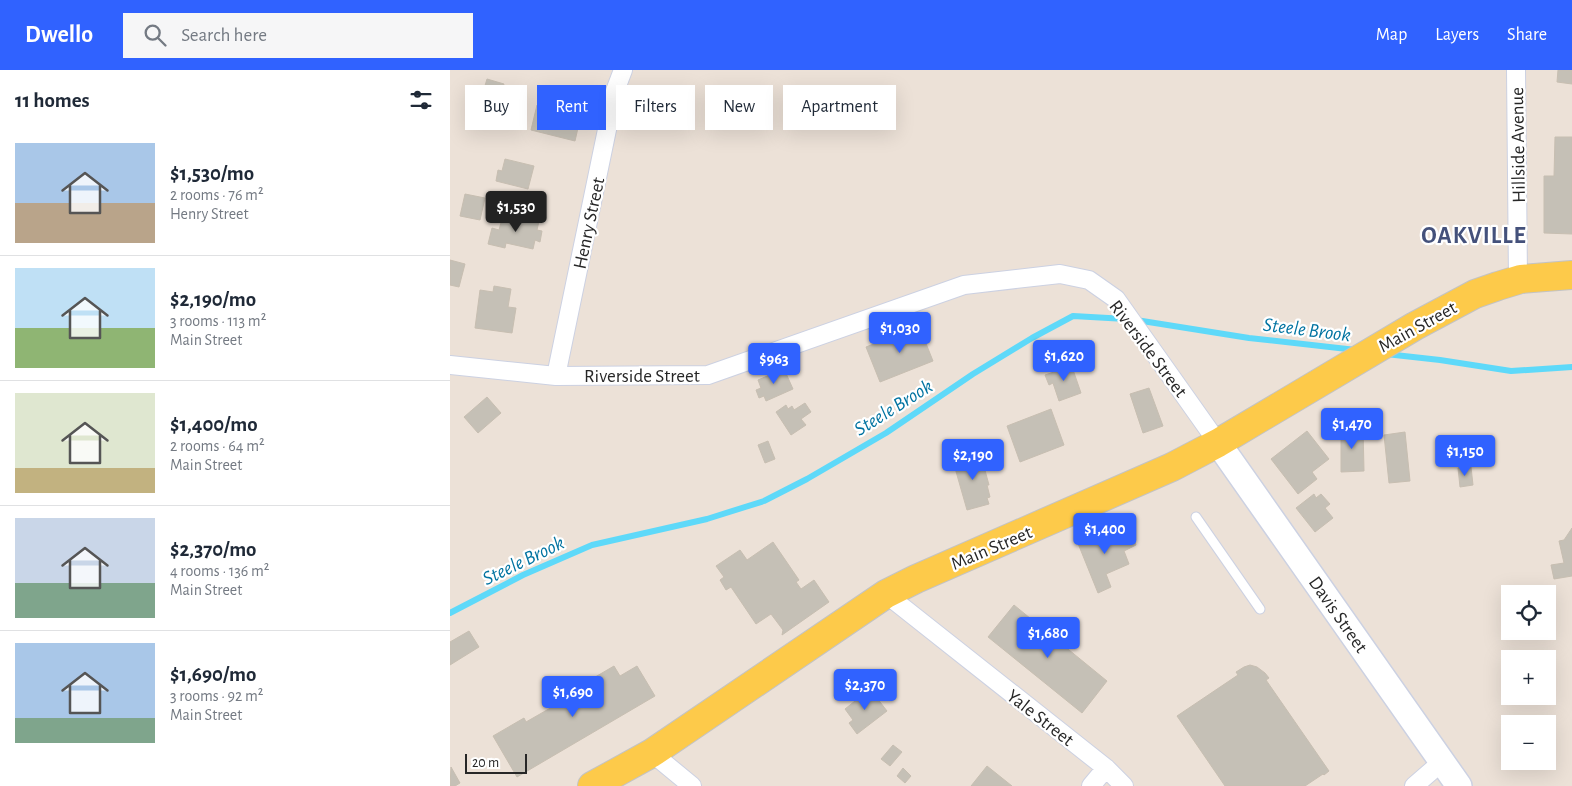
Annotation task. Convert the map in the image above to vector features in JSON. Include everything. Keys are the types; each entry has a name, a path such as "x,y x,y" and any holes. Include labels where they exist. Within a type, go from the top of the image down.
{"main road":[{"name":"Main Street","path":"592,786 652,753 886,594 925,575 1129,487 1218,443 1415,326 1475,294 1518,280 1572,275"},
{"name":"Davis Street","path":"1218,443 1459,786"}],"street":[{"name":"Henry Street","path":"556,376 615,91 623,70"},
{"name":"Hillside Avenue","path":"1516,70 1518,280"},
{"name":"Riverside Street","path":"450,364 556,376 708,375 964,285 1060,274 1089,280 1116,299 1218,443"},
{"name":"Yale Street","path":"886,594 1106,768 1124,786"},
{"path":"652,753 692,786"},
{"path":"1414,786 1442,761"},
{"path":"1091,786 1106,768"}],"lane":[{"path":"1196,517 1260,609"}],"building":[{"path":"1558,70 1572,70 1572,84 1557,82"},
{"path":"487,79 504,84 504,85 485,85"},
{"path":"537,105 537,130 578,130 575,141 531,130"},
{"path":"1555,137 1572,137 1572,234 1544,233 1544,176 1554,176"},
{"path":"505,159 534,166 528,189 496,181 498,170 502,171"},
{"path":"465,194 485,198 480,220 460,216"},
{"path":"510,215 539,221 537,230 542,231 540,242 535,240 533,249 506,243 505,248 488,244 492,228 499,230 502,219 509,220"},
{"path":"450,260 465,264 459,287 450,285"},
{"path":"494,286 511,289 508,307 516,308 512,333 475,328 480,290 493,292"},
{"path":"919,326 933,361 880,382 866,347"},
{"path":"1070,361 1081,393 1059,401 1053,383 1049,385 1045,375 1060,370 1058,365"},
{"path":"784,369 793,389 766,401 764,396 759,398 756,390 761,388 758,380"},
{"path":"1149,388 1163,426 1143,433 1130,394"},
{"path":"487,397 501,413 478,433 464,417"},
{"path":"805,403 811,412 801,419 806,425 791,435 776,412 786,405 788,409 792,406 794,410"},
{"path":"1051,409 1064,445 1020,462 1007,426"},
{"path":"1363,428 1364,471 1341,472 1341,429"},
{"path":"1307,431 1329,459 1312,472 1317,479 1298,494 1271,459"},
{"path":"1405,432 1410,481 1389,483 1384,435"},
{"path":"768,441 775,459 765,463 758,445"},
{"path":"980,452 989,485 987,485 990,497 987,498 989,504 967,510 953,461"},
{"path":"1471,467 1473,485 1460,487 1458,468"},
{"path":"1314,494 1316,498 1321,494 1330,504 1325,508 1333,518 1315,532 1296,508"},
{"path":"1113,526 1117,536 1131,531 1136,545 1124,551 1129,564 1106,574 1111,587 1098,593 1077,541"},
{"path":"1572,528 1572,576 1554,579 1551,565 1564,563 1559,541 1564,540"},
{"path":"773,542 799,580 796,582 801,589 814,580 829,602 782,635 783,630 771,614 756,624 731,587 726,590 720,580 724,577 716,566 740,550 747,560"},
{"path":"1014,605 1107,681 1082,713 988,637"},
{"path":"469,631 479,647 450,665 450,642"},
{"path":"1250,665 1257,667 1269,678 1266,680 1329,771 1305,786 1225,786 1177,716 1238,675 1236,672"},
{"path":"614,666 620,676 637,666 655,696 517,777 493,736 524,718 526,722 575,694 573,690"},
{"path":"870,689 887,711 857,734 849,723 853,720 845,709"},
{"path":"893,745 902,752 890,766 881,759"},
{"path":"987,766 1012,786 971,786"},
{"path":"451,767 460,783 455,786 450,786"},
{"path":"903,768 911,776 905,783 897,776"}],"waterway":[{"name":"Steele Brook","path":"450,613 523,575 592,545 707,519 764,501 807,479 886,433 973,374 1032,338 1073,316 1126,319"},
{"name":"Steele Brook","path":"1136,320 1249,338 1356,350"},
{"name":"Steele Brook","path":"1386,354 1511,371 1572,367"}],"district":[{"name":"OAKVILLE","path":"1474,235"}]}
